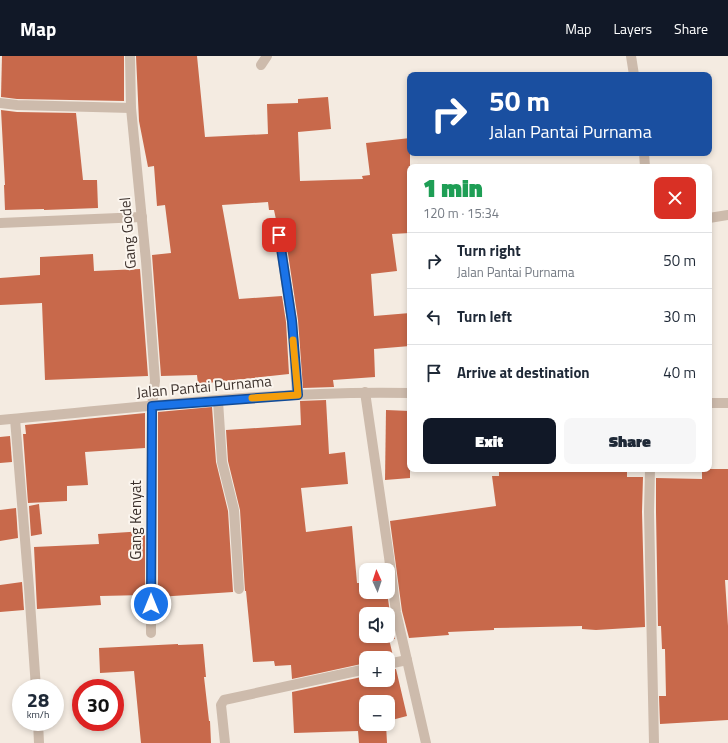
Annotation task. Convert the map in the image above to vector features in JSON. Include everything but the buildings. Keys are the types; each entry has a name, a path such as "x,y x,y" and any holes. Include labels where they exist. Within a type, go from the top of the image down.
{"street":[{"name":"Gang Godel","path":"130,56 131,108 142,217 155,381 152,406"},
{"path":"631,56 634,72"},
{"path":"0,103 16,105 131,108"},
{"path":"712,218 728,215"},
{"path":"0,222 142,217"},
{"path":"279,235 292,321 298,395"},
{"path":"365,392 396,612 426,743"},
{"name":"Jalan Pantai Purnama","path":"0,420 152,406 298,395 365,392 407,394"},
{"path":"218,401 222,462 234,510 239,589"},
{"path":"712,403 728,403"},
{"name":"Gang Kenyat","path":"151,633 152,406"},
{"path":"15,419 35,679"},
{"path":"650,472 649,512 654,743"},
{"path":"395,663 407,660"},
{"path":"225,743 221,704 224,700 359,671"},
{"path":"38,731 39,743"}],"slow traffic":[{"path":"252,398 298,395 293,340"}],"route":[{"path":"151,604 152,406 298,395 292,321 279,235"}]}
